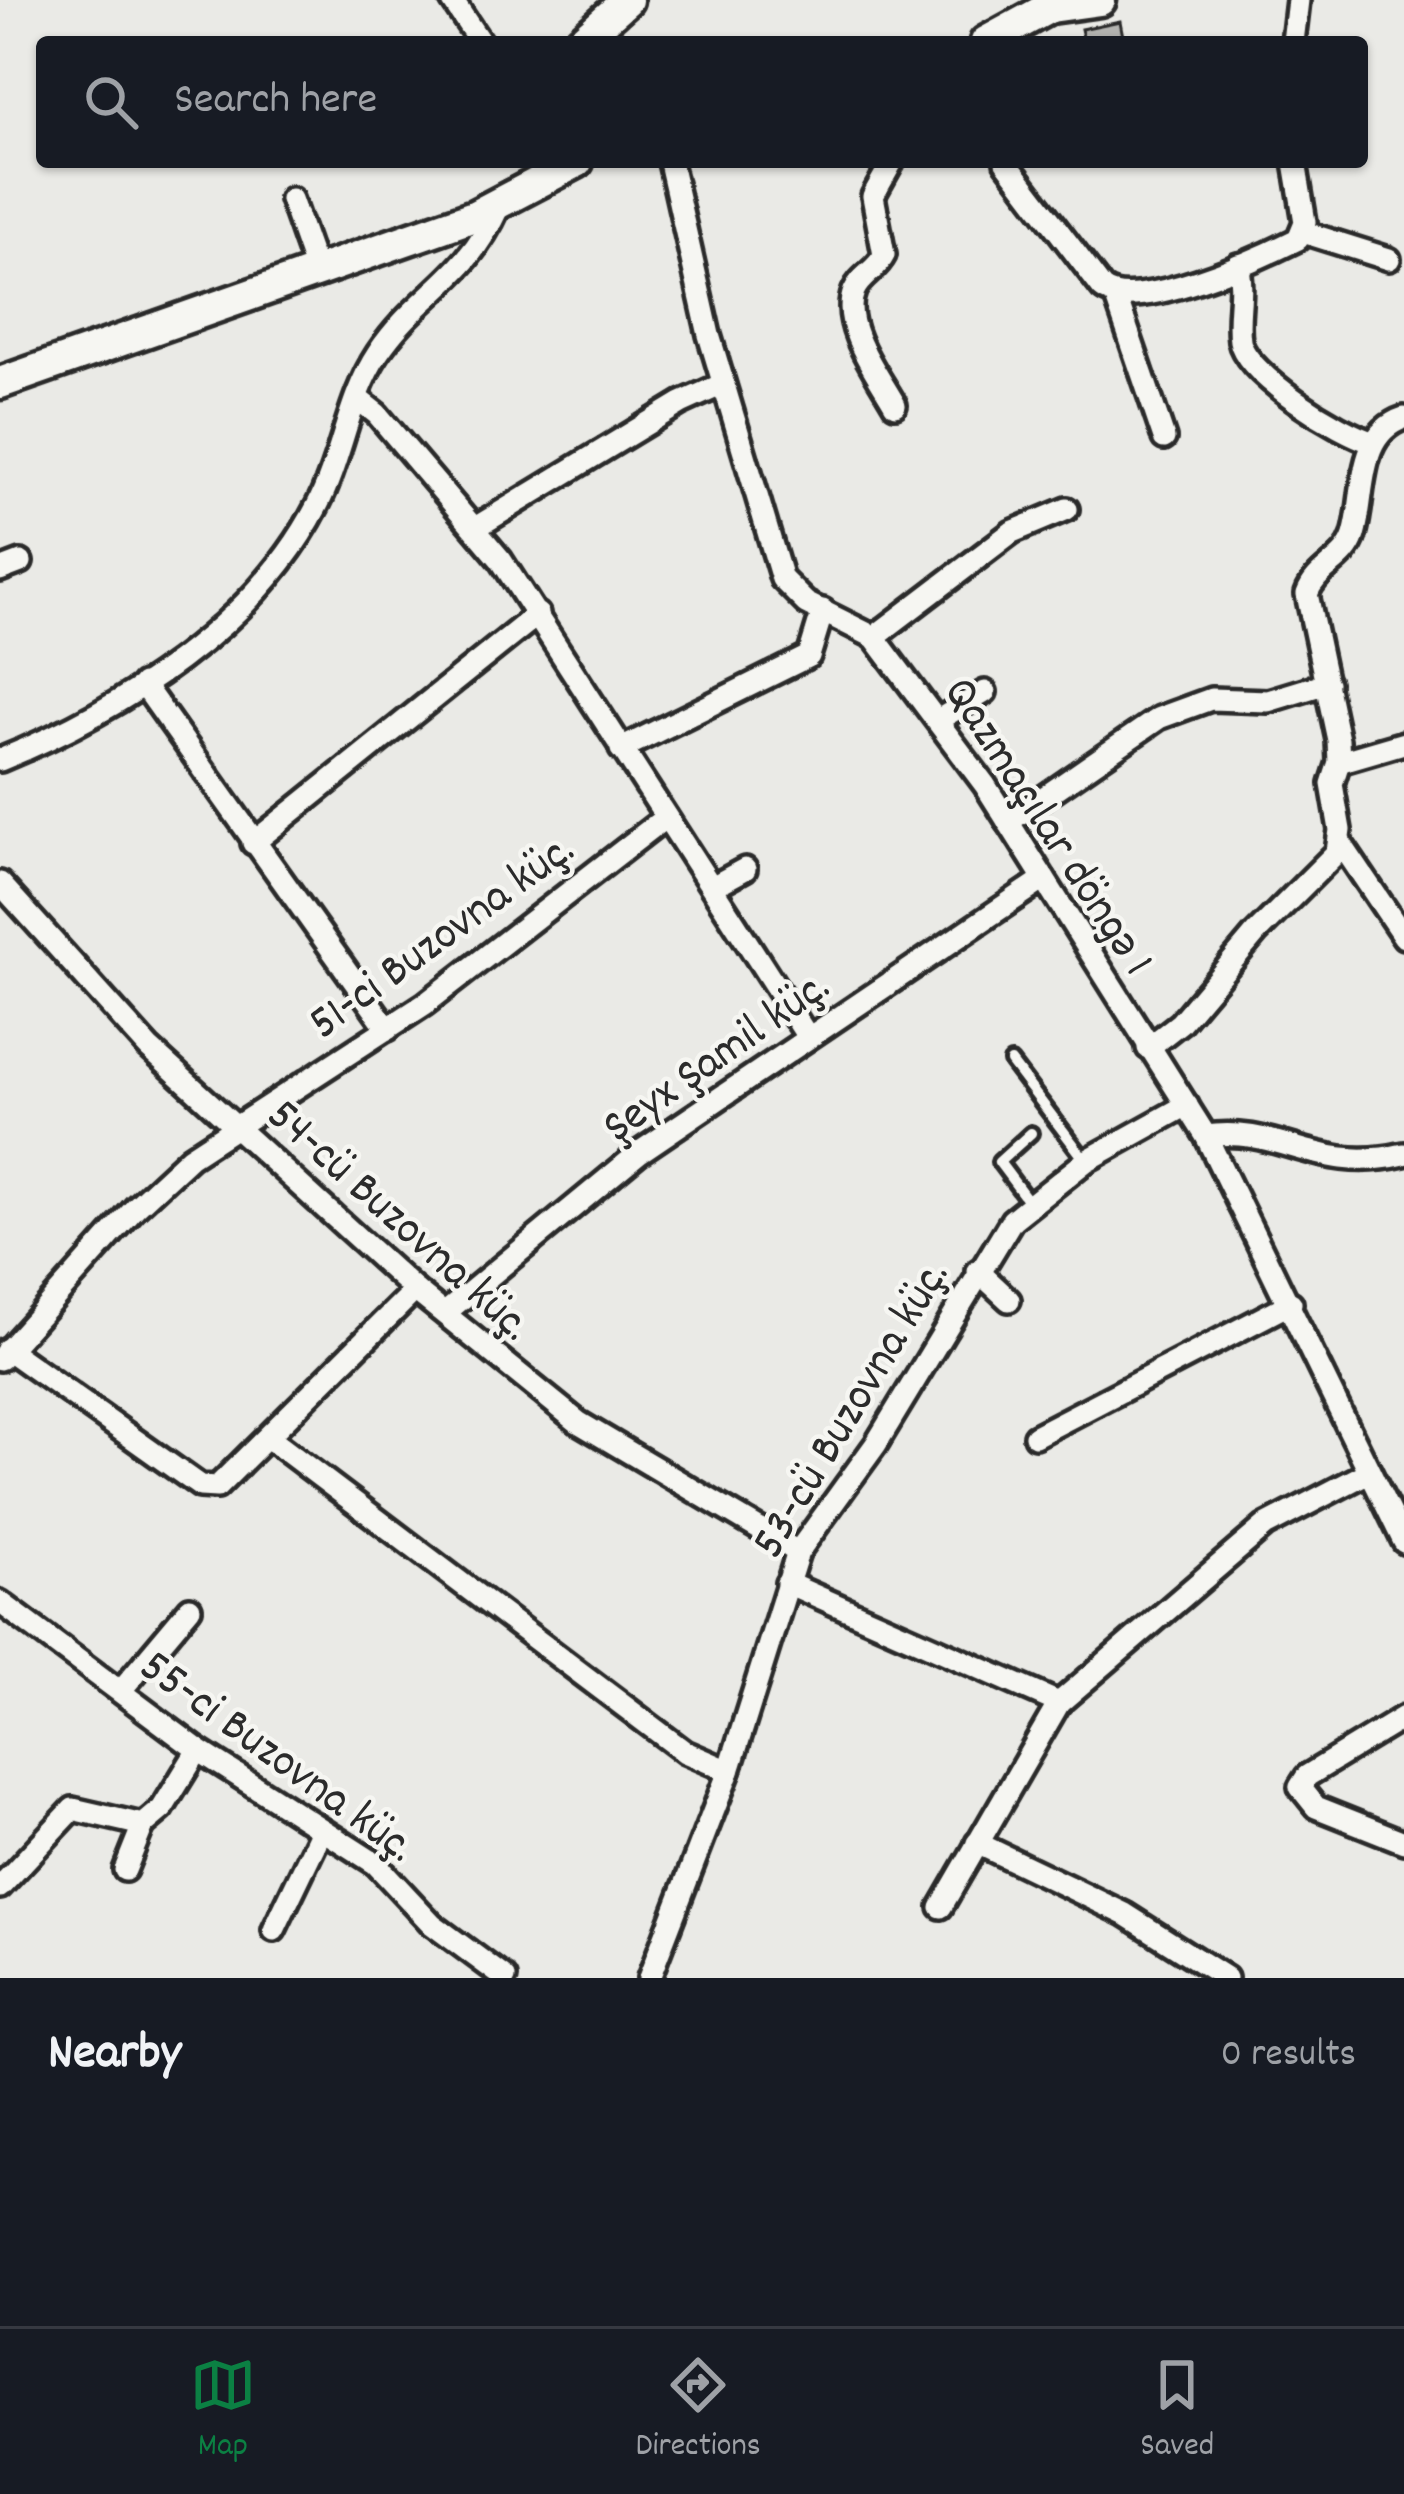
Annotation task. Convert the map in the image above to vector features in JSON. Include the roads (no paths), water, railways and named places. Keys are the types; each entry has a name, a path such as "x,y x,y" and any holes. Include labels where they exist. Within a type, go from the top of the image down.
{"street":[{"path":"452,0 476,36"},
{"path":"587,36 627,0"},
{"path":"997,36 1050,7 1100,0"},
{"path":"1294,36 1298,0"},
{"path":"0,383 499,206 558,168"},
{"name":"Qazmaçılar döngə 1","path":"671,168 723,384 782,579 797,598 874,637 1008,822 1206,1136 1292,1303 1404,1542"},
{"path":"888,168 872,196 884,255 859,282 851,302 862,343 895,405"},
{"path":"1011,168 1102,288 1116,297 1137,296 1238,265 1304,232 1389,259"},
{"path":"1296,168 1304,232"},
{"path":"291,200 317,273"},
{"path":"0,759 64,733 143,684 235,610 281,560 316,507 379,350 471,259 499,206"},
{"path":"1238,265 1240,342 1249,360 1327,423 1372,442"},
{"path":"1116,297 1164,437"},
{"path":"475,528 681,403 723,384"},
{"path":"358,399 475,528 538,614 808,1036"},
{"path":"1404,418 1385,426 1372,442 1350,546 1315,578 1307,594 1340,762 1332,784 1340,842 1404,937"},
{"path":"874,637 1012,532 1067,509"},
{"path":"621,749 809,656 823,610"},
{"path":"253,843 538,614"},
{"path":"1008,822 1159,718 1211,699 1268,701 1327,683"},
{"path":"143,684 388,1029"},
{"path":"938,720 985,692"},
{"path":"1340,762 1404,743"},
{"name":"51-ci Buzovna küç.","path":"4,1354 159,1184 238,1126 388,1029 666,817"},
{"path":"1148,1048 1180,1023 1256,933 1328,864 1340,842"},
{"path":"714,886 745,868"},
{"name":"Şeyx Şamil küç.","path":"445,1313 640,1152 1044,879"},
{"name":"54-cü Buzovna küç.","path":"0,883 123,1021 415,1290 578,1422 798,1552"},
{"name":"53-cü Buzovna küç.","path":"649,1978 729,1771 798,1552 876,1444 979,1271 1029,1202 1086,1161 1186,1105"},
{"path":"1206,1136 1243,1134 1352,1163 1404,1154"},
{"path":"979,1271 1009,1300"},
{"path":"4,1354 207,1489 225,1483 415,1290"},
{"path":"1035,1436 1292,1303"},
{"path":"269,1438 685,1752 729,1771"},
{"path":"941,1907 1059,1703 1265,1526 1369,1472"},
{"path":"787,1583 1059,1703"},
{"name":"55-ci Buzovna küç.","path":"0,1602 198,1750 387,1873 418,1912 505,1978"},
{"path":"122,1689 190,1608"},
{"path":"1404,1717 1307,1776 1300,1787 1316,1807 1404,1842"},
{"path":"125,1870 143,1825 162,1809 198,1750"},
{"path":"0,1886 73,1809 143,1825"},
{"path":"274,1930 322,1830"},
{"path":"977,1843 1125,1914 1226,1978"}],"lane":[{"path":"1011,1062 1086,1161"},
{"path":"1029,1202 999,1162 1031,1133"}]}
